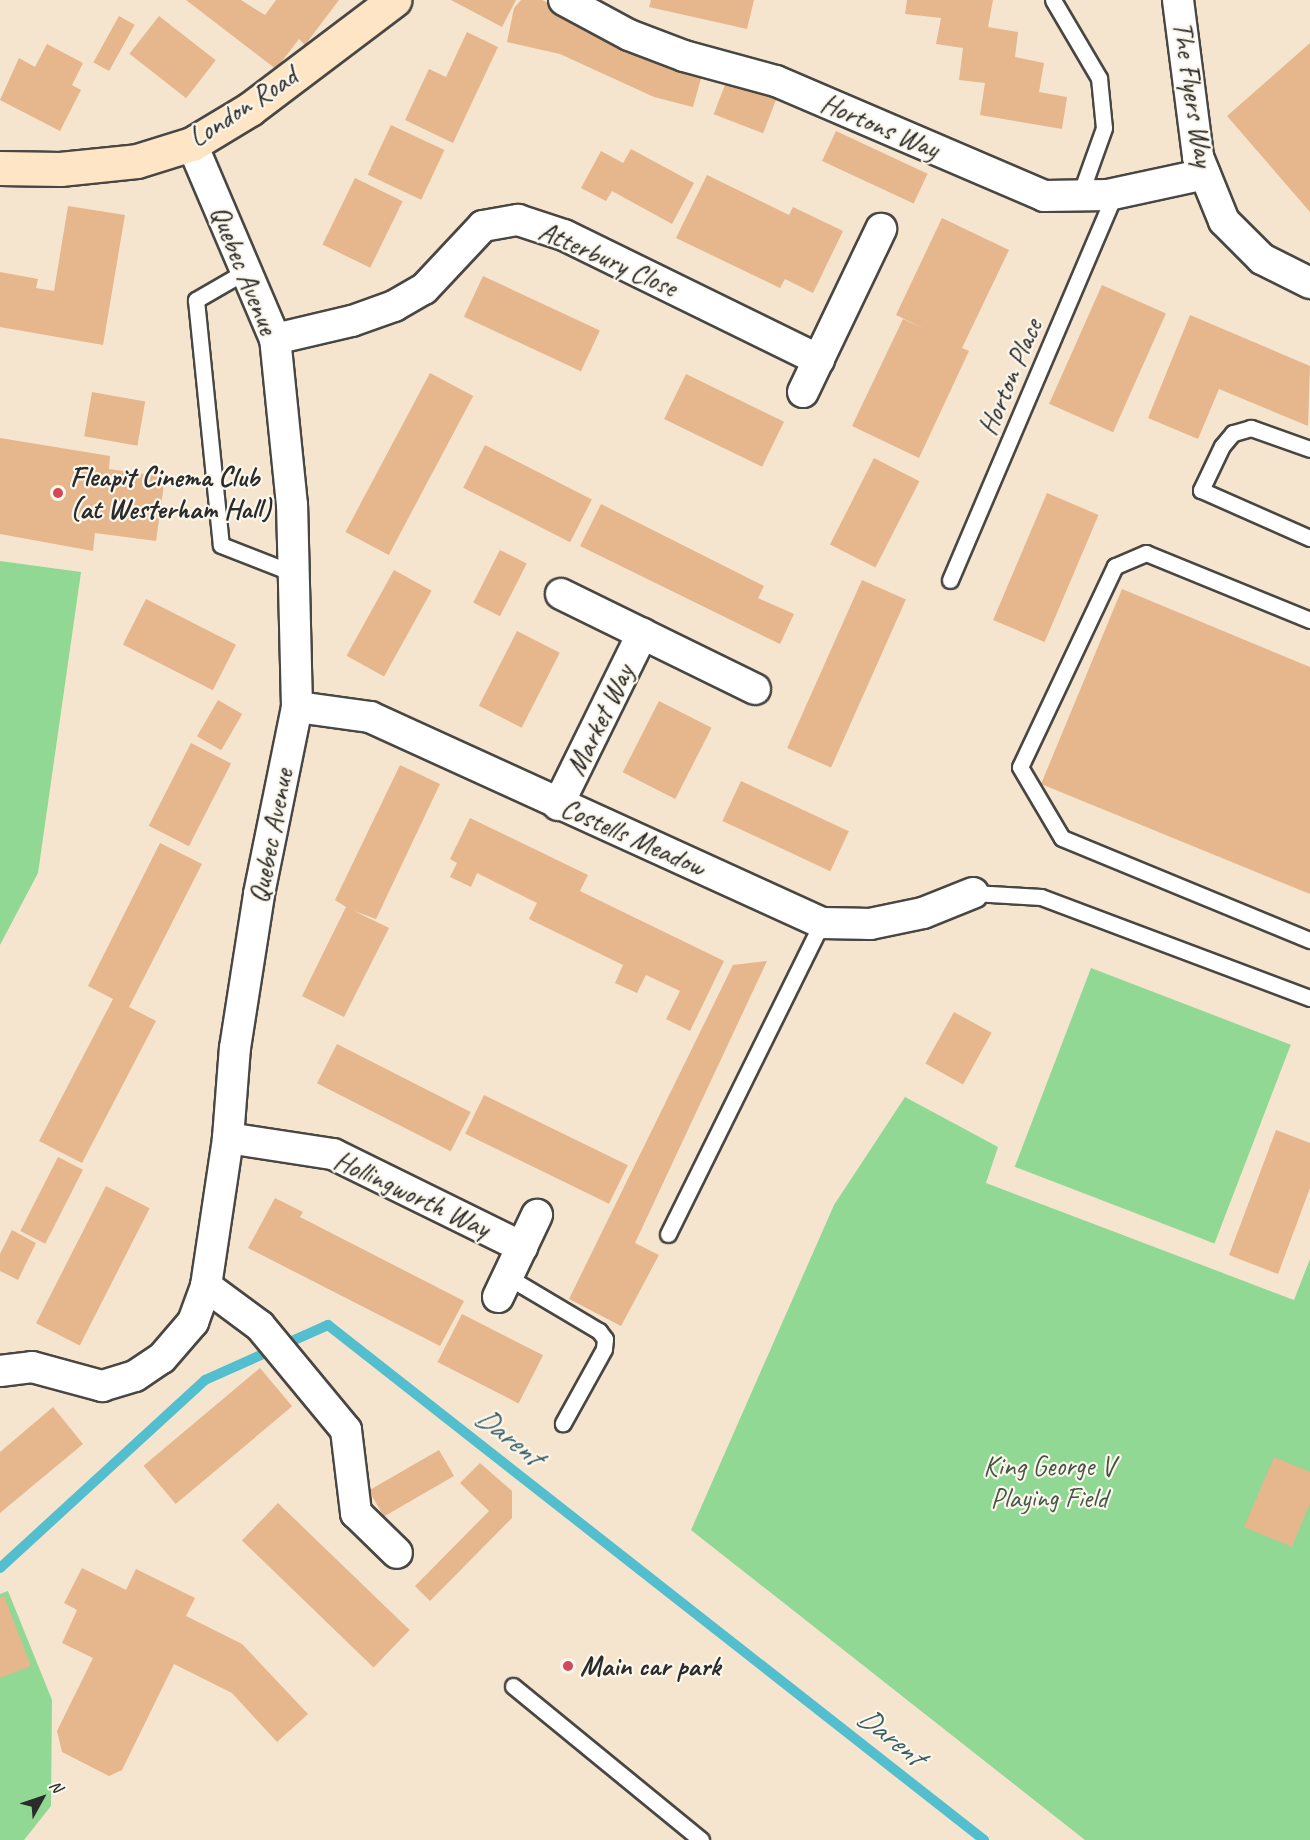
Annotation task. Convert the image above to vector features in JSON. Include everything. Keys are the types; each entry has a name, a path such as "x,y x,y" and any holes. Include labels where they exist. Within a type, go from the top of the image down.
{"street":[{"name":"London Road","path":"0,168 60,169 137,161 192,144 250,109 394,0"},
{"name":"Hortons Way","path":"564,0 628,34 684,56 776,81 1044,196 1115,194 1205,174"},
{"name":"The Flyers Way","path":"1178,0 1198,158 1224,221 1262,259 1310,283"},
{"name":"Quebec Avenue","path":"0,1371 32,1367 102,1386 135,1376 162,1358 193,1322 206,1286 228,1138 235,1048 257,906 297,707 292,505 275,339 192,144"},
{"name":"Atterbury Close","path":"275,339 352,321 394,306 424,289 483,226 518,220 564,235 819,360"},
{"path":"804,392 881,229"},
{"name":"Market Way","path":"561,594 755,689"},
{"name":"Market Way","path":"558,805 642,634"},
{"name":"Costells Meadow","path":"297,707 370,717 558,805 822,923 870,924 923,913 974,893"},
{"name":"Hollingworth Way","path":"228,1138 333,1154 522,1247"},
{"name":"Hollingworth Way","path":"503,1287 537,1215"},
{"path":"206,1286 260,1326 346,1430 356,1513 397,1553"}],"lane":[{"path":"1053,0 1099,78 1104,128 1080,195"},
{"name":"Horton Place","path":"950,580 1115,194"},
{"path":"246,271 196,300 221,545 293,573"},
{"path":"1310,449 1251,428 1233,433 1222,446 1201,490 1310,538"},
{"path":"1310,620 1146,553 1115,566 1020,767 1062,838 1310,940"},
{"path":"974,893 1041,897 1310,998"},
{"path":"668,1234 822,923"},
{"path":"503,1287 599,1331 605,1339 604,1349 562,1423"},
{"path":"513,1686 701,1840"}],"green space":[{"path":"0,561 81,572 38,873 0,945"},
{"path":"1091,968 1291,1045 1214,1244 1015,1167"},
{"name":"King George V Playing Field","path":"905,1097 998,1147 986,1183 1294,1300 1310,1259 1310,1840 1085,1840 691,1530 834,1205"},
{"path":"8,1591 52,1700 51,1806 24,1840 0,1840 0,1594"}],"building":[{"path":"186,0 241,0 265,15 276,0 339,0 305,45 299,39 276,69"},
{"path":"451,0 516,0 502,27"},
{"path":"521,0 542,0 670,58 704,68 693,107 654,97 560,54 507,42 514,8"},
{"path":"651,0 754,0 747,29 649,7"},
{"path":"907,0 993,0 988,27 1018,32 1015,57 1044,63 1039,92 1067,97 1062,129 980,115 985,83 959,80 963,48 936,44 941,18 905,14"},
{"path":"119,16 135,25 109,71 93,62"},
{"path":"159,16 216,60 186,98 129,54"},
{"path":"467,32 498,47 453,143 405,120 429,69 446,77"},
{"path":"1310,43 1310,212 1227,116"},
{"path":"47,44 83,63 72,85 81,90 60,131 0,100 19,58 35,67"},
{"path":"728,77 777,96 763,133 714,114"},
{"path":"391,125 444,150 421,200 368,175"},
{"path":"836,131 928,174 914,204 822,161"},
{"path":"631,149 694,183 672,224 612,191 606,201 581,188 601,151 623,163"},
{"path":"707,175 789,215 793,207 843,231 813,293 785,279 780,288 676,238"},
{"path":"355,178 403,201 370,268 323,245"},
{"path":"68,206 125,215 103,345 0,327 0,272 38,279 36,288 54,291"},
{"path":"942,218 1009,250 962,348 969,351 919,458 852,426 903,319 925,329 896,315"},
{"path":"483,276 600,331 581,371 464,317"},
{"path":"1102,285 1166,313 1113,432 1049,404"},
{"path":"1190,315 1310,366 1308,426 1219,389 1198,439 1148,418"},
{"path":"430,373 473,396 389,555 345,532"},
{"path":"686,374 784,422 762,467 664,419"},
{"path":"92,392 145,401 137,446 84,436"},
{"path":"0,438 110,456 109,469 165,477 156,541 95,533 93,551 0,534"},
{"path":"485,445 592,499 570,542 463,488"},
{"path":"874,458 919,481 875,568 830,544"},
{"path":"1047,493 1099,515 1045,642 993,620"},
{"path":"601,504 764,586 758,598 794,614 780,644 580,546"},
{"path":"500,550 527,564 500,616 473,603"},
{"path":"394,570 432,591 384,677 346,656"},
{"path":"862,580 906,600 831,768 787,748"},
{"path":"1122,589 1310,667 1310,894 1041,784"},
{"path":"146,599 236,645 213,690 123,644"},
{"path":"517,631 560,653 522,728 479,706"},
{"path":"218,700 242,714 221,750 197,736"},
{"path":"659,701 712,728 675,799 623,772"},
{"path":"191,743 231,763 189,846 149,826"},
{"path":"400,765 440,784 376,919 354,911 389,928 344,1017 302,996 346,907 335,900"},
{"path":"741,781 849,831 830,871 722,821"},
{"path":"470,818 588,875 580,891 724,961 690,1031 666,1019 680,991 646,975 637,993 615,983 623,965 529,919 537,903 477,873 471,887 450,877 457,863 450,859"},
{"path":"160,843 202,864 129,1007 156,1021 82,1163 39,1141 113,999 88,986"},
{"path":"767,961 635,1243 659,1255 621,1326 569,1299 733,965"},
{"path":"954,1012 992,1033 963,1084 925,1064"},
{"path":"337,1044 471,1112 451,1151 317,1083"},
{"path":"484,1095 628,1165 609,1204 465,1134"},
{"path":"1276,1130 1310,1143 1310,1188 1278,1274 1229,1255"},
{"path":"58,1157 83,1170 45,1244 20,1231"},
{"path":"106,1186 150,1208 80,1345 36,1323"},
{"path":"275,1198 303,1212 300,1217 464,1301 440,1346 248,1248"},
{"path":"12,1230 36,1243 18,1280 0,1271 0,1254"},
{"path":"462,1314 543,1355 519,1403 437,1362"},
{"path":"260,1368 292,1406 176,1504 144,1466"},
{"path":"53,1407 83,1444 0,1513 0,1452"},
{"path":"439,1450 454,1476 384,1516 369,1490"},
{"path":"1274,1457 1310,1472 1310,1503 1292,1547 1244,1527"},
{"path":"480,1463 512,1491 512,1518 430,1601 415,1586 489,1511 460,1483"},
{"path":"278,1503 410,1630 374,1668 242,1540"},
{"path":"82,1568 126,1590 136,1569 195,1598 186,1616 242,1644 308,1714 277,1742 232,1693 174,1664 122,1770 109,1776 62,1752 57,1731 93,1658 62,1643 77,1610 64,1603"},
{"path":"4,1596 31,1666 0,1678 0,1598"}],"waterway":[{"name":"Darent","path":"0,1568 205,1380 328,1325 984,1840"}],"place":[{"name":"Fleapit Cinema Club (at Westerham Hall)","path":"58,493"},
{"name":"Main car park","path":"568,1666"}]}
